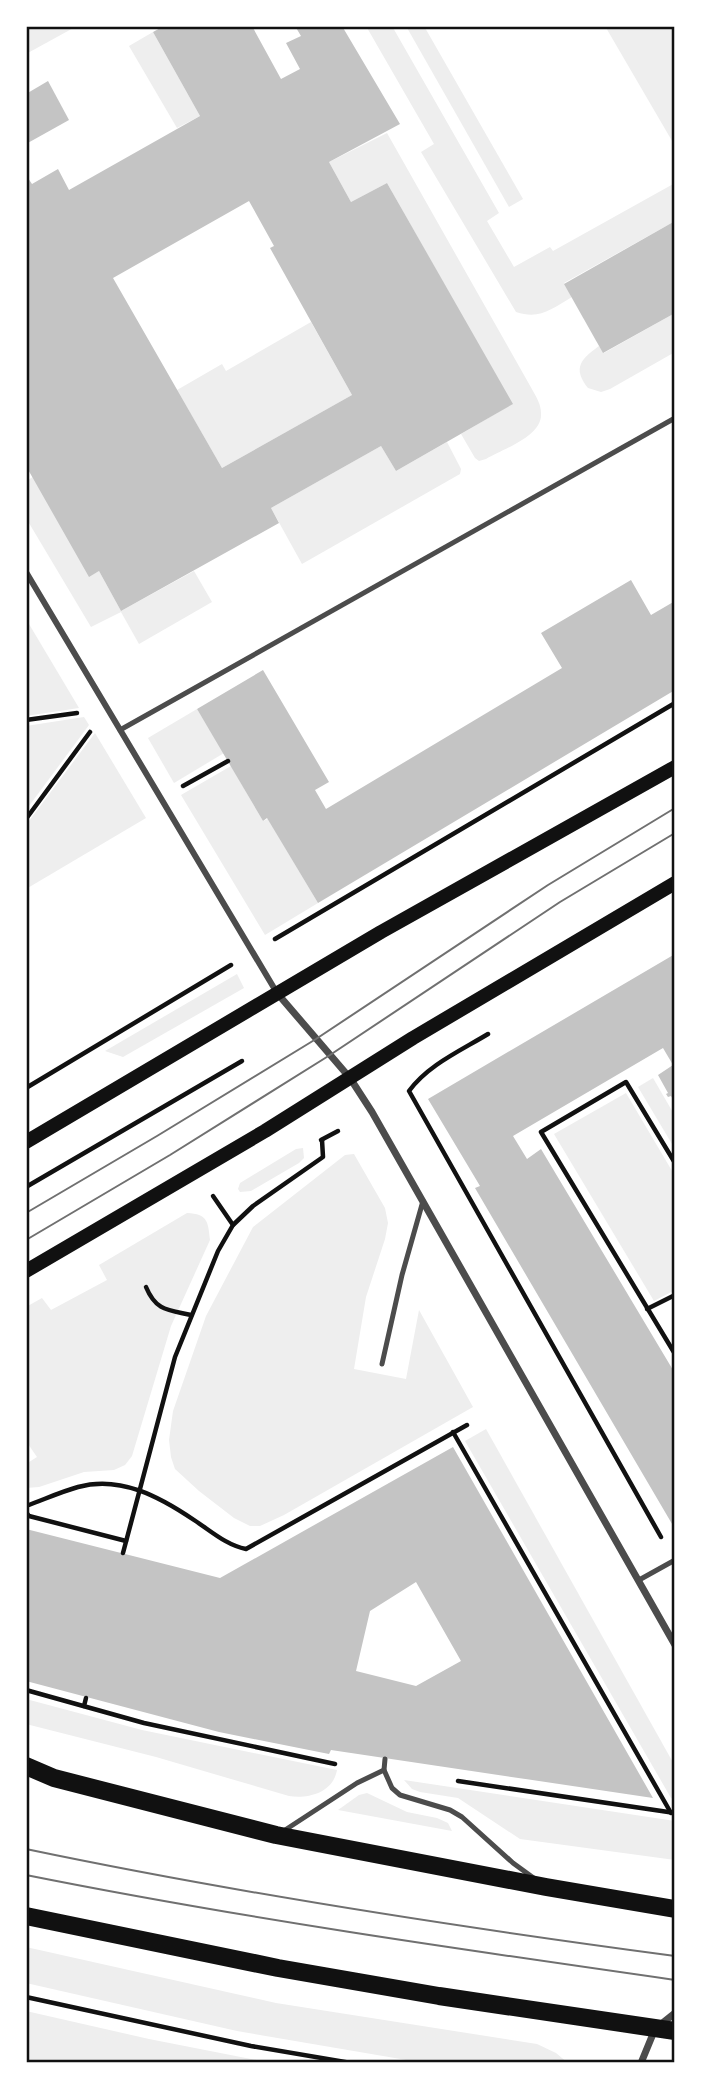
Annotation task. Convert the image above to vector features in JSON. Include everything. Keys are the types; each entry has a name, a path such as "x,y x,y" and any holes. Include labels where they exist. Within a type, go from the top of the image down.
{"main road":[{"path":"26,1142 381,932 675,767"},
{"path":"26,1271 265,1131 413,1038 675,883"},
{"path":"26,1766 54,1778 276,1835 675,1909"},
{"path":"26,1916 278,1968 439,1996 675,2031"}],"street":[{"path":"26,572 277,993 351,1078 372,1112 675,1645"},
{"path":"641,2063 655,2029 675,2013"}],"lane":[{"path":"120,730 675,418"},
{"path":"382,1364 402,1275 423,1201"},
{"path":"639,1580 674,1560"},
{"path":"385,1759 384,1770 392,1788 400,1796 450,1810 462,1817 513,1863 546,1887"},
{"path":"276,1835 357,1783 384,1770"}],"path":[{"path":"26,1088 675,703"},
{"path":"26,720 108,709"},
{"path":"26,819 108,709"},
{"path":"183,786 228,761"},
{"path":"26,1187 242,1061"},
{"path":"433,1067 418,1079 409,1091 674,1560"},
{"path":"675,1163 626,1082 541,1132 675,1354"},
{"path":"123,1553 175,1357 218,1251 233,1225 253,1206 323,1157 321,1140"},
{"path":"208,1189 233,1225"},
{"path":"146,1287 152,1301 162,1309 191,1315"},
{"path":"647,1309 675,1295"},
{"path":"26,1506 79,1486 115,1485 139,1489 154,1495 226,1542 246,1549 467,1425"},
{"path":"453,1432 671,1812"},
{"path":"26,1512 29,1516 126,1541"},
{"path":"84,1706 86,1698"},
{"path":"26,1997 251,2046 351,2063"}],"shaded area":[{"path":"26,26 77,26 26,54"},
{"path":"366,26 392,26 499,213 487,221 514,267 550,247 553,251 675,183 675,221 564,283 572,297 558,306 532,315 516,312 421,152 434,144"},
{"path":"406,26 424,26 523,199 509,207"},
{"path":"605,26 673,26 675,146"},
{"path":"153,32 200,116 177,128 129,46"},
{"path":"387,133 540,404 540,421 536,428 521,441 486,459 479,461 475,458 461,434 512,404 387,183 351,202 329,162"},
{"path":"675,313 675,352 610,389 601,392 588,388 580,375 581,364 587,355 599,346 604,353"},
{"path":"311,322 352,395 222,468 177,390 222,364 226,371"},
{"path":"447,442 461,469 460,474 302,564 271,508 381,446 396,471"},
{"path":"33,477 90,576 99,571 121,611 194,571 212,602 139,644 121,612 91,627 26,518 26,481"},
{"path":"26,619 79,708 26,716"},
{"path":"197,709 224,753 174,783 148,738"},
{"path":"84,717 89,725 26,810 26,726"},
{"path":"95,733 146,818 26,889 26,825"},
{"path":"231,766 263,821 268,819 318,903 265,935 181,795"},
{"path":"237,974 244,988 123,1057 105,1051"},
{"path":"653,1078 675,1116 675,1149 638,1087"},
{"path":"626,1093 675,1176 675,1290 654,1301 554,1134"},
{"path":"303,1148 304,1158 299,1163 251,1191 240,1192 238,1189 240,1183 296,1149"},
{"path":"354,1154 385,1208 388,1223 366,1297 354,1369 406,1379 419,1310 473,1407 284,1515 260,1526 250,1526 234,1518 175,1469 169,1440 173,1411 206,1316 253,1227 345,1155"},
{"path":"187,1213 199,1215 206,1220 210,1240 171,1326 132,1456 125,1465 114,1470 84,1472 39,1487 26,1488 26,1464 37,1457 26,1441 26,1307 42,1298 51,1310 107,1280 99,1265"},
{"path":"486,1429 675,1766 675,1800 671,1798 465,1441"},
{"path":"26,1699 142,1730 337,1770 335,1778 319,1793 289,1796 156,1757 26,1724"},
{"path":"404,1780 675,1821 675,1860 520,1839 458,1798 420,1792 412,1789"},
{"path":"367,1793 407,1812 437,1818 448,1823 452,1831 338,1810 359,1795"},
{"path":"26,1947 276,2003 537,2044 556,2053 568,2063 424,2063 237,2031 26,1983"},
{"path":"26,2011 149,2039 272,2063 26,2063"}],"building":[{"path":"164,26 252,26 281,79 300,69 286,43 301,36 295,26 342,26 400,124 329,162 351,202 387,183 513,404 396,471 381,446 271,508 279,523 121,611 99,571 89,577 26,466 26,175 32,184 58,169 69,190 200,116 153,32","holes":["249,201 274,246 270,248 352,395 222,468 113,278"]},
{"path":"48,81 69,120 26,144 26,94"},
{"path":"675,221 675,313 603,353 564,284"},
{"path":"631,580 651,615 675,601 675,690 318,903 267,818 263,821 197,709 263,670 329,782 315,790 326,809 562,668 541,633"},
{"path":"675,954 675,1103 671,1096 666,1094 668,1093 658,1075 673,1065 663,1048 513,1136 527,1159 541,1149 673,1370 675,1369 675,1529 475,1188 480,1186 428,1099"},
{"path":"453,1447 653,1798 331,1750 329,1754 219,1732 26,1681 26,1529 220,1578","holes":["416,1582 461,1661 416,1686 356,1671 370,1611"]}],"tram line":[{"path":"26,1213 316,1039 548,885 675,808"},
{"path":"26,1240 170,1155 330,1055 560,902 675,833"},
{"path":"26,1849 349,1909 675,1956"},
{"path":"26,1875 269,1919 675,1980"}]}
